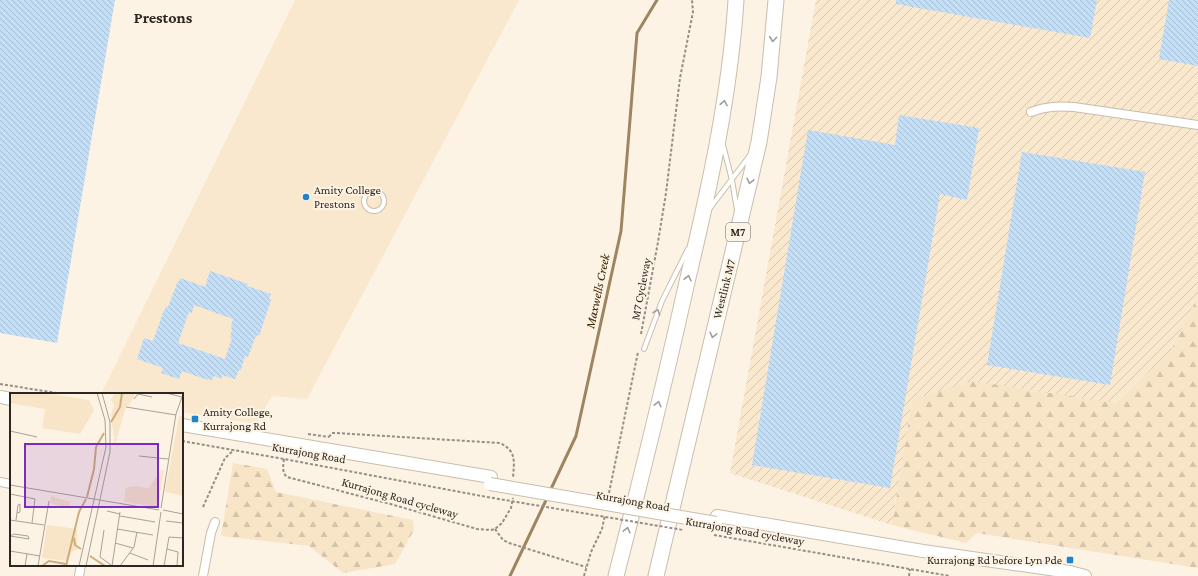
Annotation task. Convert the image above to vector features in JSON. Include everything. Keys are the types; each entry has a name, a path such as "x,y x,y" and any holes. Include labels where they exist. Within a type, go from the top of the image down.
{"highway":[{"path":"617,573 702,220 726,94 734,33 736,0"},
{"name":"Westlink M7","path":"657,576 663,544 759,142 769,77 776,0"}],"main road":[{"path":"0,397 10,399"},
{"name":"Kurrajong Road","path":"183,425 490,480 716,524 890,553 1052,576"},
{"name":"Kurrajong Road","path":"183,432 490,480"},
{"name":"Kurrajong Road","path":"716,524 924,551 1070,572 1085,576"}],"street":[{"path":"1031,112 1058,106 1074,107 1198,125"},
{"path":"0,482 10,484"},
{"path":"203,576 210,533 215,522"},
{"path":"79,576 81,566"}],"lane":[{"path":"719,131 732,180 739,227"},
{"path":"644,349 662,301 702,220 759,142"},
{"path":"374,191 380,193 384,198 381,208 375,210 369,209 364,202 364,198 368,193 374,191"}],"path":[{"name":"M7 Cycleway","path":"640,339 666,193 680,78 693,12 692,0"},
{"path":"608,499 639,347"},
{"path":"0,384 57,393"},
{"path":"329,436 332,433 336,433 500,443 511,450 513,455 513,481"},
{"name":"Kurrajong Road cycleway","path":"183,442 284,459 487,498 683,530"},
{"path":"203,507 225,458 234,450"},
{"name":"Kurrajong Road cycleway","path":"284,459 283,470 284,475 287,477 387,503 477,529 495,529"},
{"path":"513,496 511,508 502,523 495,529 503,540 586,567"},
{"path":"584,576 591,552 602,529 606,513"},
{"name":"Kurrajong Road cycleway","path":"716,524 950,576"},
{"path":"909,576 910,568"}],"shaded area":[{"name":"Amity College Prestons","path":"295,0 519,0 307,399 272,396 256,424 183,412 183,393 101,393"},
{"path":"816,0 1198,0 1198,296 1170,352 1112,405 912,400 892,525 730,473"}],"green space":[{"path":"1198,296 1198,568 977,533 966,543 892,525 912,400 972,381 1115,403 1170,352"},
{"path":"233,463 267,469 276,492 413,520 414,530 395,564 343,573 309,546 221,536"}],"building":[{"path":"0,0 115,0 57,343 0,333"},
{"path":"896,0 1097,0 1090,38 896,4"},
{"path":"1169,0 1198,0 1198,66 1159,59"},
{"path":"899,115 979,128 967,200 940,194 890,488 752,465 808,130 895,145"},
{"path":"1022,152 1145,172 1110,385 987,365"},
{"path":"210,271 248,284 247,286 271,294 269,299 271,300 259,336 257,335 255,338 248,357 245,356 241,370 239,370 235,379 222,375 221,379 214,376 212,380 208,380 182,371 179,379 161,373 163,368 137,359 144,338 153,341 164,310 166,306 168,307 180,278 205,287","holes":["194,305 233,319 230,338 232,338 225,359 178,343 189,312 192,313"]}],"waterway":[{"name":"Maxwells Creek","path":"550,491 576,436 621,231 637,33 657,0"},
{"name":"Maxwells Creek","path":"510,576 548,496"}],"place":[{"name":"Amity College Prestons","path":"306,197"},
{"name":"Amity College, Kurrajong Rd","path":"195,419"},
{"name":"Kurrajong Rd before Lyn Pde","path":"1070,560"}],"district":[{"name":"Prestons","path":"163,17"}]}
